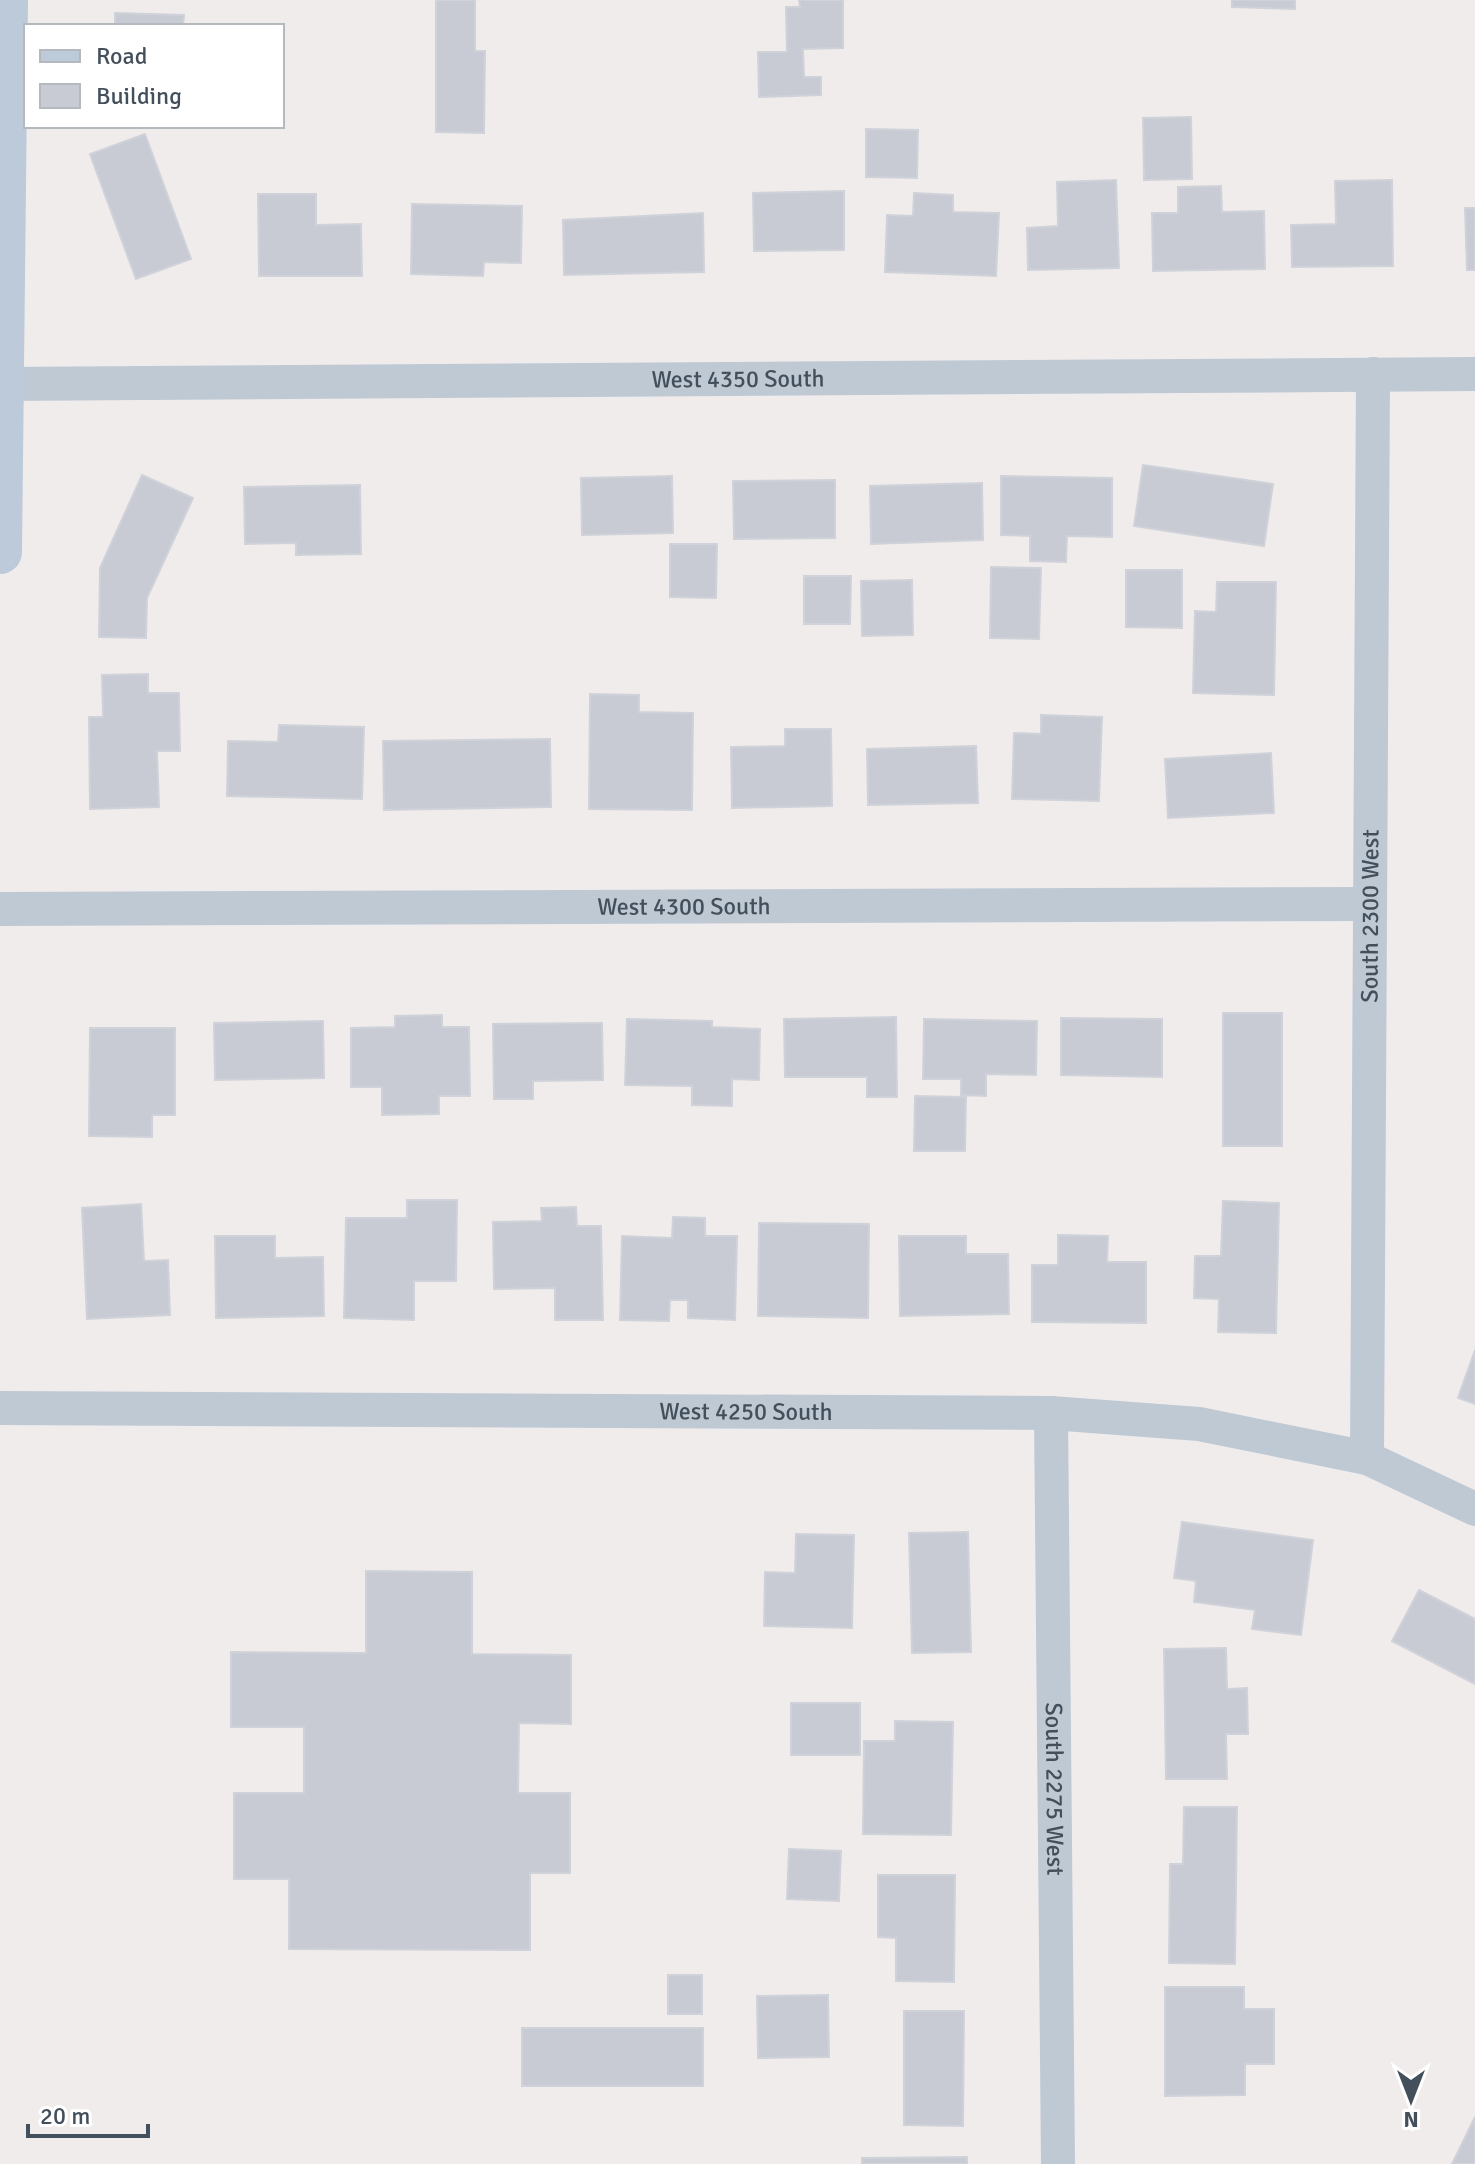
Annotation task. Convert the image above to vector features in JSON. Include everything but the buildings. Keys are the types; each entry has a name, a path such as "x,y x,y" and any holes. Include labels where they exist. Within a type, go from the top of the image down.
{"street":[{"path":"0,552 6,0"},
{"name":"South 2300 West","path":"1367,1458 1373,374"},
{"name":"West 4350 South","path":"2,384 1475,374"},
{"name":"West 4300 South","path":"0,909 1370,904"},
{"name":"West 4250 South","path":"0,1408 1051,1413 1199,1424 1367,1458 1475,1509"},
{"name":"South 2275 West","path":"1051,1413 1058,2164"}]}
